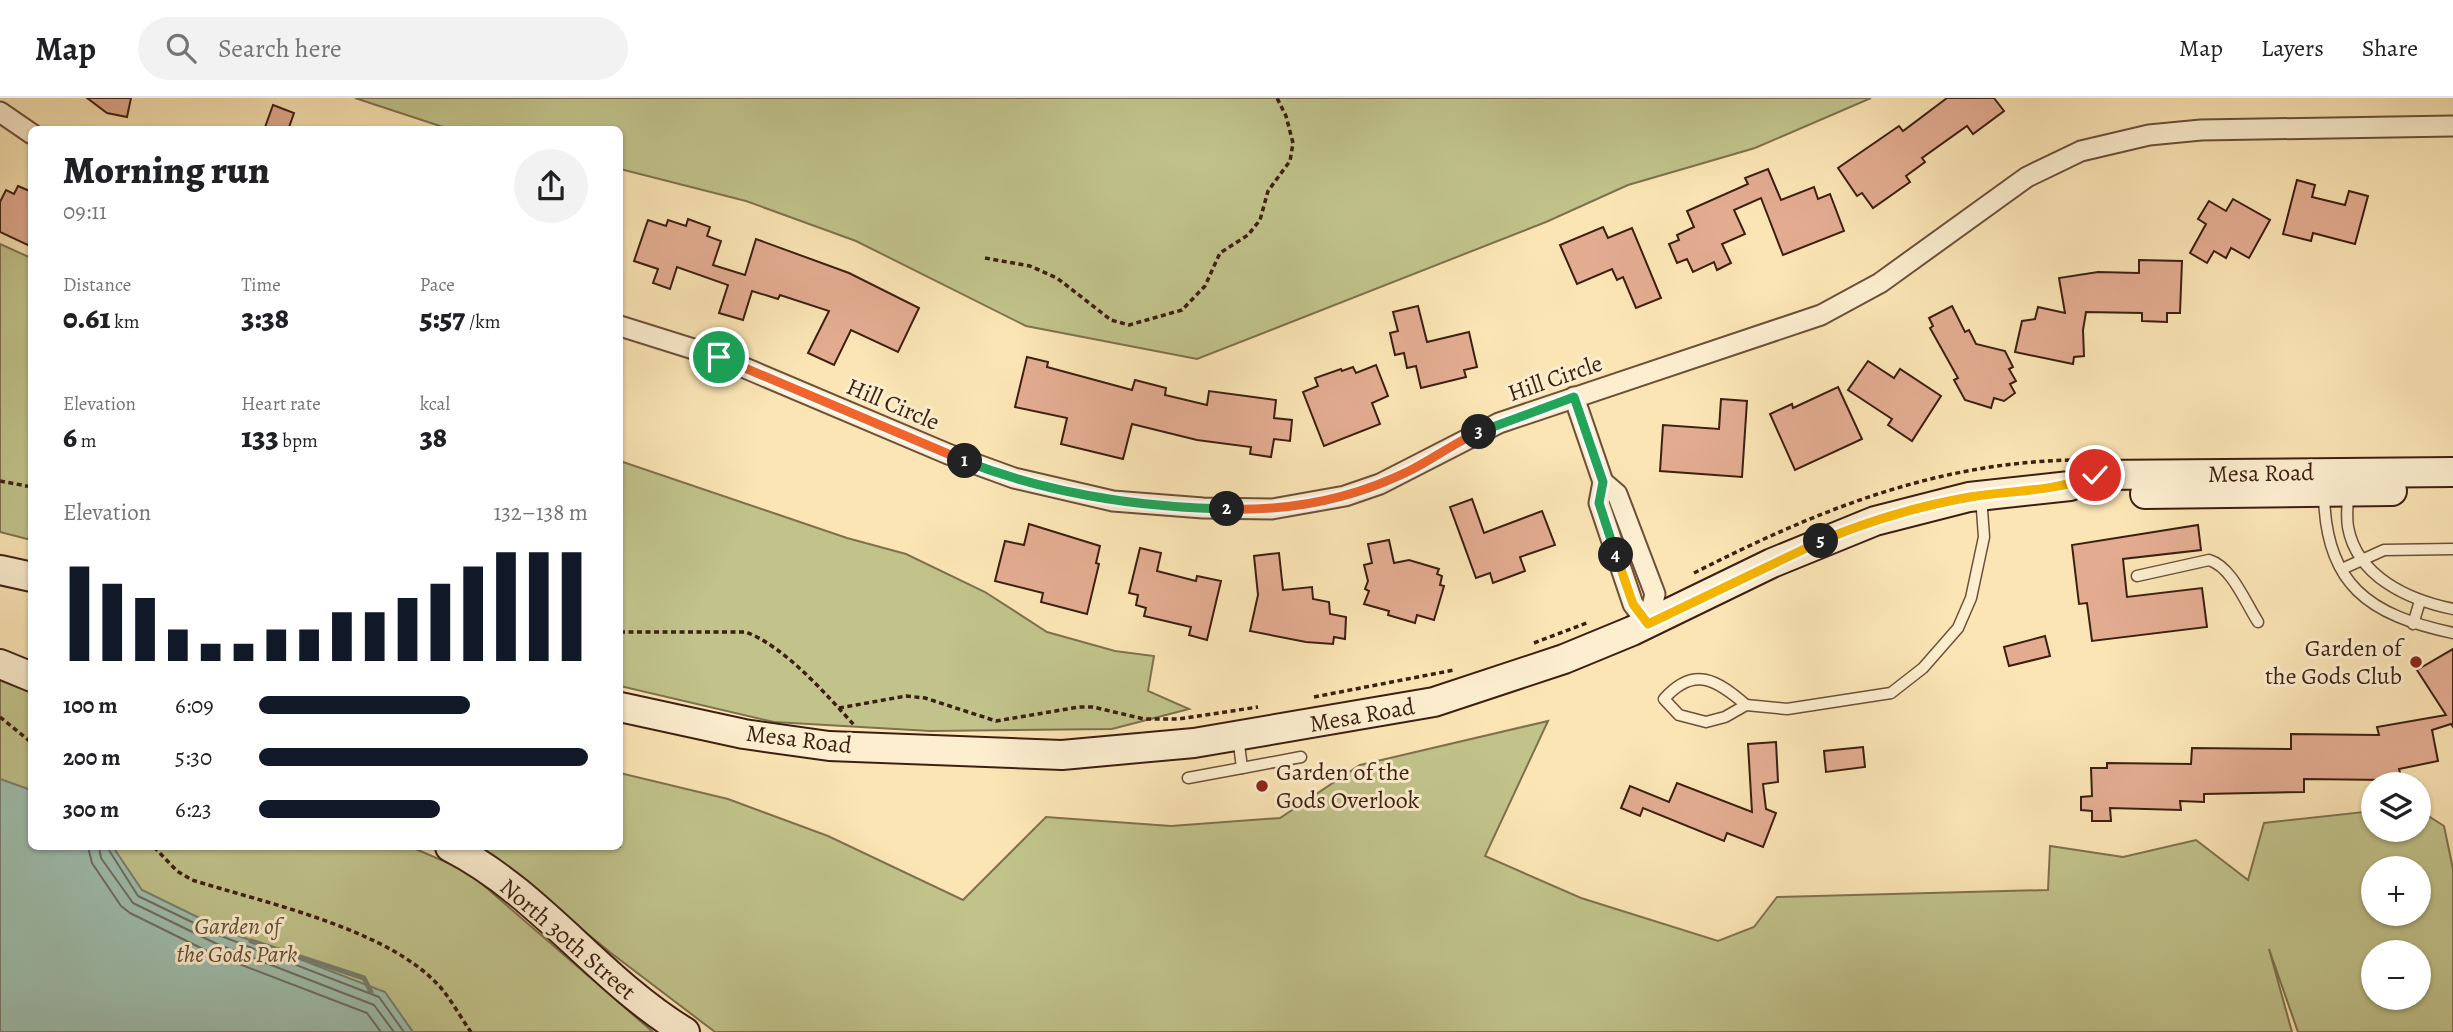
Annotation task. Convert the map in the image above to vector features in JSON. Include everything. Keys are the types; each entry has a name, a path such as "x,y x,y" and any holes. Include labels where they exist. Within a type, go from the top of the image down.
{"main road":[{"name":"Mesa Road","path":"623,709 744,734 816,744 1007,754 1108,753 1238,736 1434,702 1564,659 1648,624 1826,539 1910,511 1980,496 2070,486 2099,494 2336,482 2453,472"},
{"name":"Mesa Road","path":"2336,482 2453,490"},
{"path":"0,570 28,576"},
{"path":"0,664 28,675"},
{"name":"North 30th Street","path":"455,850 505,881 622,987 685,1032"}],"street":[{"path":"0,112 28,131"},
{"name":"Hill Circle","path":"623,327 719,357 948,454 1014,478 1113,501 1164,506 1272,509 1345,496 1411,469 1471,436 1574,397 1777,331 1854,300 2027,177 2081,151 2149,135 2201,130 2453,126"},
{"path":"1574,397 1603,482 1599,503 1614,550 1633,604 1648,624"},
{"path":"1603,482 1617,494 1655,594 1648,624"},
{"path":"1614,550 1636,542"}],"lane":[{"path":"2336,482 2348,526 2363,560 2387,583 2420,601 2453,608"},
{"path":"2336,482 2324,528 2342,569 2367,599 2413,624 2453,634"},
{"path":"1746,705 1725,717 1706,722 1679,715 1664,699 1678,684 1687,680 1712,680 1746,705 1787,709 1891,693 1923,668 1958,628 1971,598 1984,537 1980,496"},
{"path":"2342,569 2384,550 2453,549"},
{"path":"2137,576 2209,560 2215,562 2227,574 2258,622"},
{"path":"2413,624 2420,601"},
{"path":"1238,736 1242,768"},
{"path":"1188,778 1301,757"}],"path":[{"path":"985,258 1030,266 1057,278 1111,320 1129,325 1182,310 1205,286 1220,253 1248,234 1260,220 1268,191 1290,161 1293,143 1286,116 1277,98"},
{"path":"0,481 28,486"},
{"path":"623,632 746,632 762,638 777,650 839,708"},
{"path":"0,717 28,740"},
{"path":"156,850 177,871 192,880 337,925 406,957 440,987 471,1032"}],"green space":[{"path":"355,98 1871,98 1755,148 1628,185 1546,222 1197,359 1026,326 856,241 746,201 623,170 623,126 440,126"},
{"path":"0,244 28,257 28,539 0,532"},
{"path":"623,462 847,538 906,554 985,592 1047,632 1115,651 1154,656 1148,691 1189,709 1112,729 930,731 774,722 623,687"},
{"name":"Garden of the Gods Park","path":"0,678 28,690 28,850 418,850 467,871 653,1032 0,1032"},
{"path":"1548,721 1485,856 1581,898 1718,941 1754,927 1777,897 2048,890 2050,846 2123,857 2196,840 2248,880 2264,823 2361,812 2361,842 2431,842 2431,818 2444,826 2453,869 2453,1032 2298,1032 2269,949 2292,1032 715,1032 611,953 485,850 623,850 623,774 728,799 828,836 963,900 1046,817 1171,826 1280,818 1360,765"}],"water":[{"path":"0,779 28,789 28,850 115,850 142,890 224,930 385,992 413,1032 0,1032"}],"building":[{"path":"87,98 131,98 127,117 107,113"},
{"path":"1947,98 1994,98 2004,111 1973,134 1967,126 1922,158 1925,162 1906,176 1910,182 1873,208 1862,193 1857,196 1838,168 1899,126 1903,131"},
{"path":"273,105 294,113 289,126 265,126"},
{"path":"1768,169 1781,200 1814,187 1818,199 1830,194 1844,231 1783,255 1761,198 1734,210 1745,234 1722,244 1731,263 1717,270 1714,262 1693,272 1687,259 1677,263 1669,244 1679,240 1677,235 1694,227 1687,211 1748,184 1745,178"},
{"path":"2297,180 2315,185 2312,197 2345,205 2349,191 2368,196 2355,244 2313,233 2311,241 2283,234"},
{"path":"18,186 28,190 28,245 0,232 0,202 6,190 14,194"},
{"path":"2233,199 2270,220 2249,258 2231,248 2226,258 2214,251 2207,263 2190,253 2206,224 2198,219 2209,201 2226,211"},
{"path":"688,219 710,227 707,236 721,241 713,265 745,275 756,239 849,273 919,308 898,352 851,330 834,365 808,353 829,311 780,295 778,299 752,291 743,320 719,313 728,285 677,267 670,289 653,283 658,269 634,261 648,220 666,226 668,220 686,226"},
{"path":"1603,227 1608,238 1632,228 1661,298 1636,308 1623,277 1617,280 1612,269 1577,284 1560,245"},
{"path":"2139,260 2182,261 2180,313 2167,313 2167,322 2142,321 2142,313 2086,312 2083,330 2084,356 2074,357 2073,364 2015,352 2022,321 2035,319 2038,307 2065,313 2059,278 2098,272 2139,273"},
{"path":"1418,306 1427,342 1469,332 1477,367 1464,370 1466,377 1421,388 1416,366 1407,368 1404,353 1395,355 1390,333 1398,331 1393,312"},
{"path":"1952,306 1965,332 1969,330 1976,344 2005,351 2013,367 2009,369 2016,381 2010,384 2015,393 2004,401 1994,398 1991,408 1965,400 1954,380 1958,378 1930,328 1933,326 1929,318"},
{"path":"1027,357 1048,362 1047,367 1132,390 1135,380 1166,388 1165,395 1207,405 1209,391 1276,400 1274,418 1292,420 1290,441 1274,439 1271,457 1250,454 1251,447 1197,440 1132,424 1123,459 1061,444 1067,418 1015,407"},
{"path":"1868,361 1894,378 1900,369 1941,396 1912,441 1888,425 1892,419 1848,390"},
{"path":"1376,365 1388,396 1372,403 1380,424 1324,446 1303,392 1318,386 1315,378 1353,367 1356,373"},
{"path":"1838,387 1862,439 1795,470 1770,414 1792,404 1793,408"},
{"path":"1721,399 1747,401 1742,477 1660,471 1663,425 1719,429"},
{"path":"1472,499 1484,533 1542,511 1555,545 1520,557 1525,571 1493,583 1490,573 1476,578 1450,507"},
{"path":"1029,524 1100,546 1096,563 1099,564 1087,614 1041,602 1043,593 995,581 1005,541 1024,545"},
{"path":"2198,525 2201,550 2123,559 2127,597 2202,588 2207,627 2092,641 2087,603 2079,604 2072,545"},
{"path":"1389,540 1394,563 1409,560 1439,569 1437,574 1442,576 1440,585 1444,586 1434,620 1417,615 1415,623 1388,615 1389,611 1364,604 1369,591 1365,589 1368,581 1364,565 1372,563 1368,544"},
{"path":"1140,548 1161,553 1157,571 1196,581 1197,576 1221,581 1207,640 1189,635 1191,627 1144,616 1146,608 1136,605 1138,595 1129,593"},
{"path":"1279,553 1283,590 1312,587 1313,599 1329,602 1330,614 1346,617 1345,639 1334,637 1333,644 1306,642 1250,631 1258,595 1254,556"},
{"path":"2045,636 2050,656 2009,666 2004,647"},
{"path":"2453,649 2453,727 2451,724 2432,730 2438,761 2399,769 2400,772 2361,772 2361,780 2304,779 2304,792 2204,794 2204,802 2180,801 2181,810 2110,808 2111,821 2092,821 2092,811 2081,810 2081,797 2092,796 2091,768 2107,768 2107,763 2191,764 2192,748 2291,749 2291,734 2379,735 2377,727 2446,715 2417,670"},
{"path":"1776,742 1778,782 1763,784 1766,809 1776,813 1763,847 1727,833 1724,841 1643,808 1640,816 1621,808 1630,786 1669,802 1677,783 1752,812 1748,744"},
{"path":"1863,747 1865,767 1826,772 1824,751"}],"waterway":[{"path":"251,941 364,978 371,992"}],"place":[{"name":"Garden of the Gods Club","path":"2416,662"},
{"name":"Garden of the Gods Overlook","path":"1262,786"}],"route":[{"path":"719,357 948,454 1014,478 1113,501 1203,509 1272,509 1345,496 1380,484 1471,436 1574,397 1603,482 1599,503 1633,604 1648,624 1772,563 1875,521 1969,497 2070,486 2095,475"}]}
